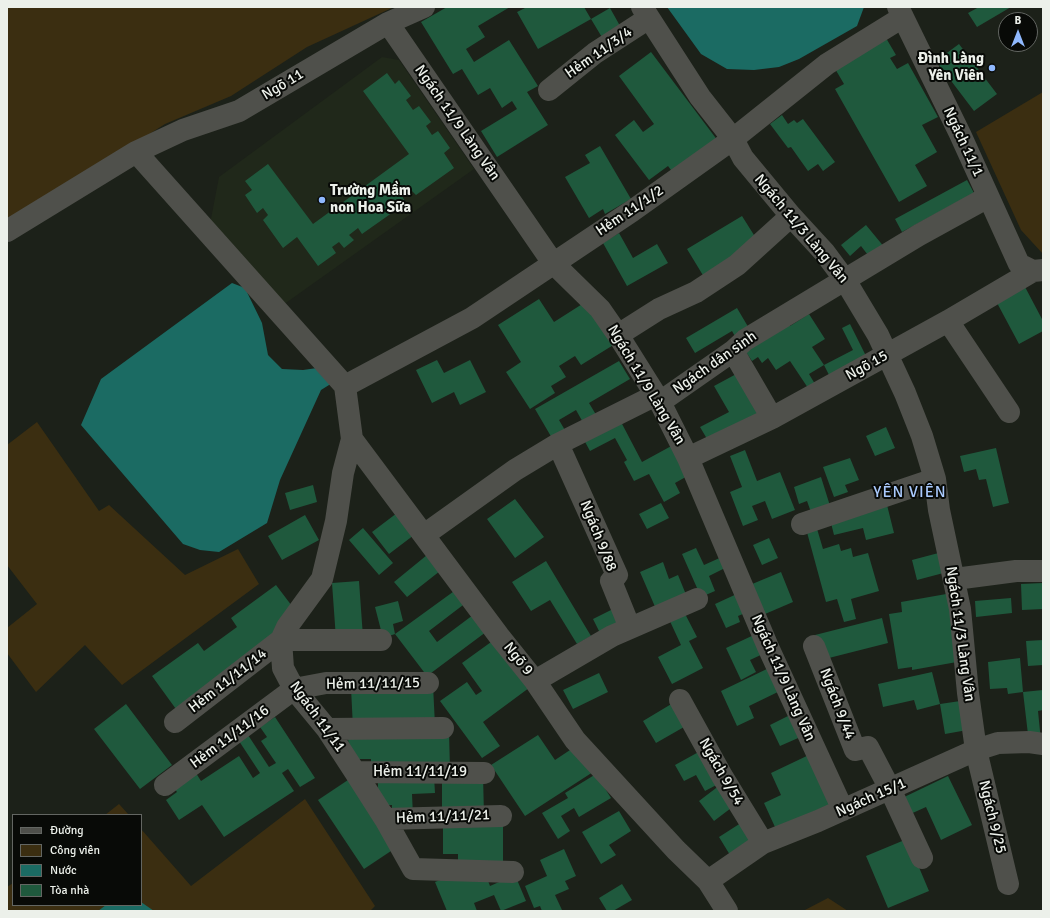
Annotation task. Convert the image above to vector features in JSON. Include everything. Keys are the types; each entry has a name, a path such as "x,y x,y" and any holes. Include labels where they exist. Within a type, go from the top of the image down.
{"street":[{"name":"Ngõ 11","path":"7,231 136,152 183,130 239,111 388,23 424,7"},
{"name":"Hẻm 11/1/2","path":"345,386 472,318 632,211 733,139 827,64 900,12"},
{"name":"Ngách 11/1","path":"900,12 960,134 1019,264 1038,270"},
{"name":"Ngách 11/3 Làng Vân","path":"645,13 700,97 733,139 743,158 791,216 825,253 845,280 878,335 888,355 922,436 935,479 939,510 955,579 960,609 968,694 976,750"},
{"name":"Hẻm 11/3/4","path":"550,90 645,13"},
{"name":"Ngách 11/9 Làng Vân","path":"388,23 553,263 600,309 660,402 688,458 768,647 843,810"},
{"path":"136,152 345,386"},
{"name":"Ngách dân sinh","path":"424,535 515,470 558,444 652,397 660,402 733,351 745,340 919,235 988,198"},
{"path":"618,335 659,309 696,292 737,265 791,216"},
{"name":"Ngõ 15","path":"688,458 772,418 888,355 1038,270"},
{"path":"948,321 1009,412"},
{"path":"733,351 772,418"},
{"name":"Ngõ 9","path":"345,386 352,439 499,636 535,681 575,740 676,850 708,881 727,911"},
{"path":"352,439 343,473 336,521 322,579 287,627 281,640 380,640"},
{"name":"Ngách 9/88","path":"558,444 617,575 611,581 630,628"},
{"path":"802,524 935,479"},
{"path":"955,579 1016,571 1043,571"},
{"path":"535,681 612,636 697,600"},
{"name":"Ngách 11/11","path":"281,640 283,668 294,689 327,729 385,819 413,869 512,872"},
{"name":"Hẻm 11/11/14","path":"175,722 281,640"},
{"name":"Ngách 9/44","path":"814,646 855,750 868,747 890,789"},
{"name":"Hẻm 11/11/15","path":"294,689 326,683 428,683"},
{"name":"Hẻm 11/11/16","path":"165,785 294,689"},
{"name":"Ngách 9/54","path":"680,700 722,776 763,843"},
{"path":"327,729 443,728"},
{"name":"Ngách 15/1","path":"708,881 763,843 843,810 976,750 998,743 1029,742 1043,744"},
{"name":"Ngách 9/25","path":"976,750 1008,884"},
{"name":"Hẻm 11/11/19","path":"355,772 484,772"},
{"path":"890,789 922,858"},
{"name":"Hẻm 11/11/21","path":"385,819 501,816"}],"shaded area":[{"name":"Trường Mầm non Hoa Sữa","path":"382,57 399,60 474,169 283,305 210,224 219,177"}],"green space":[{"path":"7,7 394,7 307,47 231,96 165,124 7,225"},
{"path":"1043,92 1043,254 1021,230 976,132"},
{"path":"37,422 99,511 109,505 185,575 238,549 259,584 122,685 85,645 36,692 7,653 7,628 37,604 7,565 7,445"},
{"path":"305,799 375,906 370,911 7,911 7,887 12,884 12,906 142,906 142,830 191,886"},
{"path":"119,804 128,814 106,814"},
{"path":"828,898 848,911 803,911"}],"water":[{"path":"667,7 864,7 857,26 799,59 779,67 754,70 727,69 701,54"},
{"path":"232,283 245,288 262,323 268,355 282,369 303,370 317,368 337,380 321,390 280,480 267,523 219,552 200,550 183,544 81,425 101,379"},
{"path":"142,903 154,911 98,911 105,906 142,906"}],"building":[{"path":"447,7 510,7 478,26 485,37 466,49 474,62 509,40 538,86 527,92 548,125 497,157 481,131 517,109 512,101 502,108 490,88 478,95 462,69 453,74 421,22"},
{"path":"527,7 584,7 591,19 538,49 517,12"},
{"path":"979,7 1011,7 1002,12 998,12 998,15 977,27 968,13"},
{"path":"610,8 624,33 606,44 591,19"},
{"path":"886,38 896,55 890,58 897,69 908,63 938,117 922,125 937,152 915,165 927,186 899,202 835,89 844,84 834,67"},
{"path":"959,44 997,94 974,111 936,61"},
{"path":"651,52 718,141 674,174 668,166 649,180 615,135 634,120 643,132 654,124 619,76"},
{"path":"387,73 395,84 399,80 411,96 406,100 413,110 419,106 431,122 426,126 432,135 438,131 450,148 444,153 454,168 416,195 411,190 402,196 406,203 362,234 358,228 349,235 354,240 344,248 339,242 332,247 336,253 318,266 297,237 283,248 263,220 268,215 263,208 257,213 245,195 252,190 245,181 268,164 313,224 409,154 363,91"},
{"path":"782,115 788,124 794,120 797,123 803,119 835,162 823,171 818,164 808,171 791,147 788,148 770,124"},
{"path":"600,146 631,199 605,214 603,209 589,218 565,177 590,163 585,155"},
{"path":"967,180 974,193 902,232 895,219"},
{"path":"742,216 759,243 704,277 687,249"},
{"path":"866,225 885,248 871,259 861,246 850,256 841,245"},
{"path":"619,233 633,258 657,244 668,263 627,286 603,243"},
{"path":"1024,285 1043,321 1043,331 1019,344 996,301"},
{"path":"539,299 554,322 587,301 615,344 581,365 575,356 559,366 566,377 551,386 555,393 530,409 506,372 521,362 498,325"},
{"path":"737,308 750,330 736,338 732,331 695,353 686,338"},
{"path":"809,314 825,339 812,347 824,365 809,374 815,384 808,388 790,361 776,370 768,358 762,363 758,357 752,361 744,349 787,321 790,326"},
{"path":"850,324 867,358 834,385 824,365 853,350 842,328"},
{"path":"437,360 444,373 470,360 486,392 460,405 454,392 432,403 416,370"},
{"path":"619,361 630,379 589,403 598,418 585,426 576,410 559,420 569,437 556,445 535,409"},
{"path":"740,372 766,419 713,449 700,427 729,412 714,386"},
{"path":"620,420 642,462 675,444 691,474 675,483 680,493 664,502 649,474 634,481 624,462 627,460 615,438 590,451 584,440"},
{"path":"886,427 895,448 875,456 866,436"},
{"path":"996,448 1009,503 993,507 986,479 979,480 976,469 964,472 960,456"},
{"path":"745,450 757,481 780,472 795,510 772,519 765,501 752,506 758,520 743,526 730,492 742,487 730,456"},
{"path":"850,458 859,480 845,485 848,492 834,497 823,467"},
{"path":"821,477 831,509 812,515 807,501 799,504 794,487"},
{"path":"313,485 317,502 290,510 285,493"},
{"path":"515,499 544,537 515,558 487,519"},
{"path":"886,501 894,533 866,540 863,528 834,535 829,515"},
{"path":"661,503 669,518 647,529 639,514"},
{"path":"397,513 414,535 389,554 372,532"},
{"path":"305,515 319,540 282,560 268,536"},
{"path":"815,522 823,549 839,544 841,551 851,548 853,557 868,553 879,591 851,599 856,619 844,622 837,599 826,602 805,525"},
{"path":"363,528 393,563 379,575 349,540"},
{"path":"769,538 778,558 762,565 753,545"},
{"path":"696,548 704,565 724,556 729,566 709,576 715,591 701,597 682,554"},
{"path":"946,551 951,571 917,580 912,560"},
{"path":"427,555 440,571 407,597 394,582"},
{"path":"546,561 591,636 577,644 550,600 531,611 512,582"},
{"path":"663,562 669,579 678,575 687,597 656,609 640,572"},
{"path":"781,572 793,602 758,617 745,587"},
{"path":"359,581 363,637 336,639 332,583"},
{"path":"1043,583 1043,609 1022,610 1021,584"},
{"path":"276,585 295,610 285,635 181,716 152,676 198,643 204,651 237,627 231,618"},
{"path":"457,589 467,602 429,631 437,642 477,612 490,629 427,676 395,634"},
{"path":"741,592 750,611 738,616 740,622 726,628 715,604"},
{"path":"952,593 957,662 912,670 912,667 898,669 889,614 902,612 901,602"},
{"path":"1011,598 1012,613 976,617 975,601"},
{"path":"398,601 403,621 393,624 395,634 383,638 375,607"},
{"path":"617,607 625,624 601,635 593,619"},
{"path":"683,610 697,637 689,641 703,668 672,684 658,657 681,645 668,617"},
{"path":"882,618 888,643 821,660 815,635"},
{"path":"756,634 765,653 750,660 756,672 741,680 726,648"},
{"path":"498,637 533,685 483,722 500,746 482,758 440,701 467,682 476,695 482,691 462,663"},
{"path":"1043,640 1043,665 1028,666 1026,641"},
{"path":"1020,658 1023,692 1008,694 1007,688 990,689 988,662"},
{"path":"771,667 782,690 749,706 754,718 737,726 721,691"},
{"path":"932,672 940,704 917,710 914,700 883,707 878,684"},
{"path":"599,673 608,692 573,709 563,690"},
{"path":"433,685 435,725 353,728 351,688"},
{"path":"1043,690 1043,710 1038,711 1041,741 1029,743 1023,692"},
{"path":"678,700 691,723 656,743 643,721"},
{"path":"967,700 973,729 945,734 940,704"},
{"path":"126,704 172,765 140,789 94,729"},
{"path":"794,713 805,735 780,746 770,725"},
{"path":"275,717 315,778 300,787 288,769 282,773 294,791 224,837 202,805 179,820 166,800 177,792 172,785 194,770 201,781 239,756 253,778 260,773 239,741 248,735 269,767 276,763 261,741 267,737 260,727"},
{"path":"449,731 450,770 371,773 371,759 349,759 348,734"},
{"path":"538,735 555,760 576,746 593,772 525,816 491,765"},
{"path":"704,749 722,782 705,791 696,775 684,781 675,765"},
{"path":"813,753 840,810 780,838 764,803 781,795 771,773"},
{"path":"596,774 611,798 579,817 574,808 561,816 570,831 558,839 542,813 568,798 565,793"},
{"path":"483,775 484,815 442,815 442,776"},
{"path":"434,776 435,793 412,794 413,816 392,816 392,805 378,805 378,777"},
{"path":"948,776 972,825 941,840 926,807 906,816 898,800"},
{"path":"351,778 397,847 364,869 318,800"},
{"path":"724,782 739,802 714,821 699,801"},
{"path":"619,811 631,831 609,845 616,855 601,864 582,832"},
{"path":"503,818 503,866 458,867 458,854 443,854 443,819"},
{"path":"744,821 755,839 730,855 719,837"},
{"path":"907,839 929,891 888,908 866,856"},
{"path":"564,849 576,876 565,881 569,889 555,895 562,910 542,911 540,906 534,908 525,886 547,876 540,860"},
{"path":"461,872 485,873 490,886 515,875 526,901 501,911 494,895 474,903 477,911 447,911 435,882"},
{"path":"622,884 632,900 613,911 607,911 599,898"}],"place":[{"name":"Đình Làng Yên Viên","path":"992,68"},
{"name":"Trường Mầm non Hoa Sữa","path":"322,200"}],"district":[{"name":"YÊN VIÊN","path":"910,493"}]}
